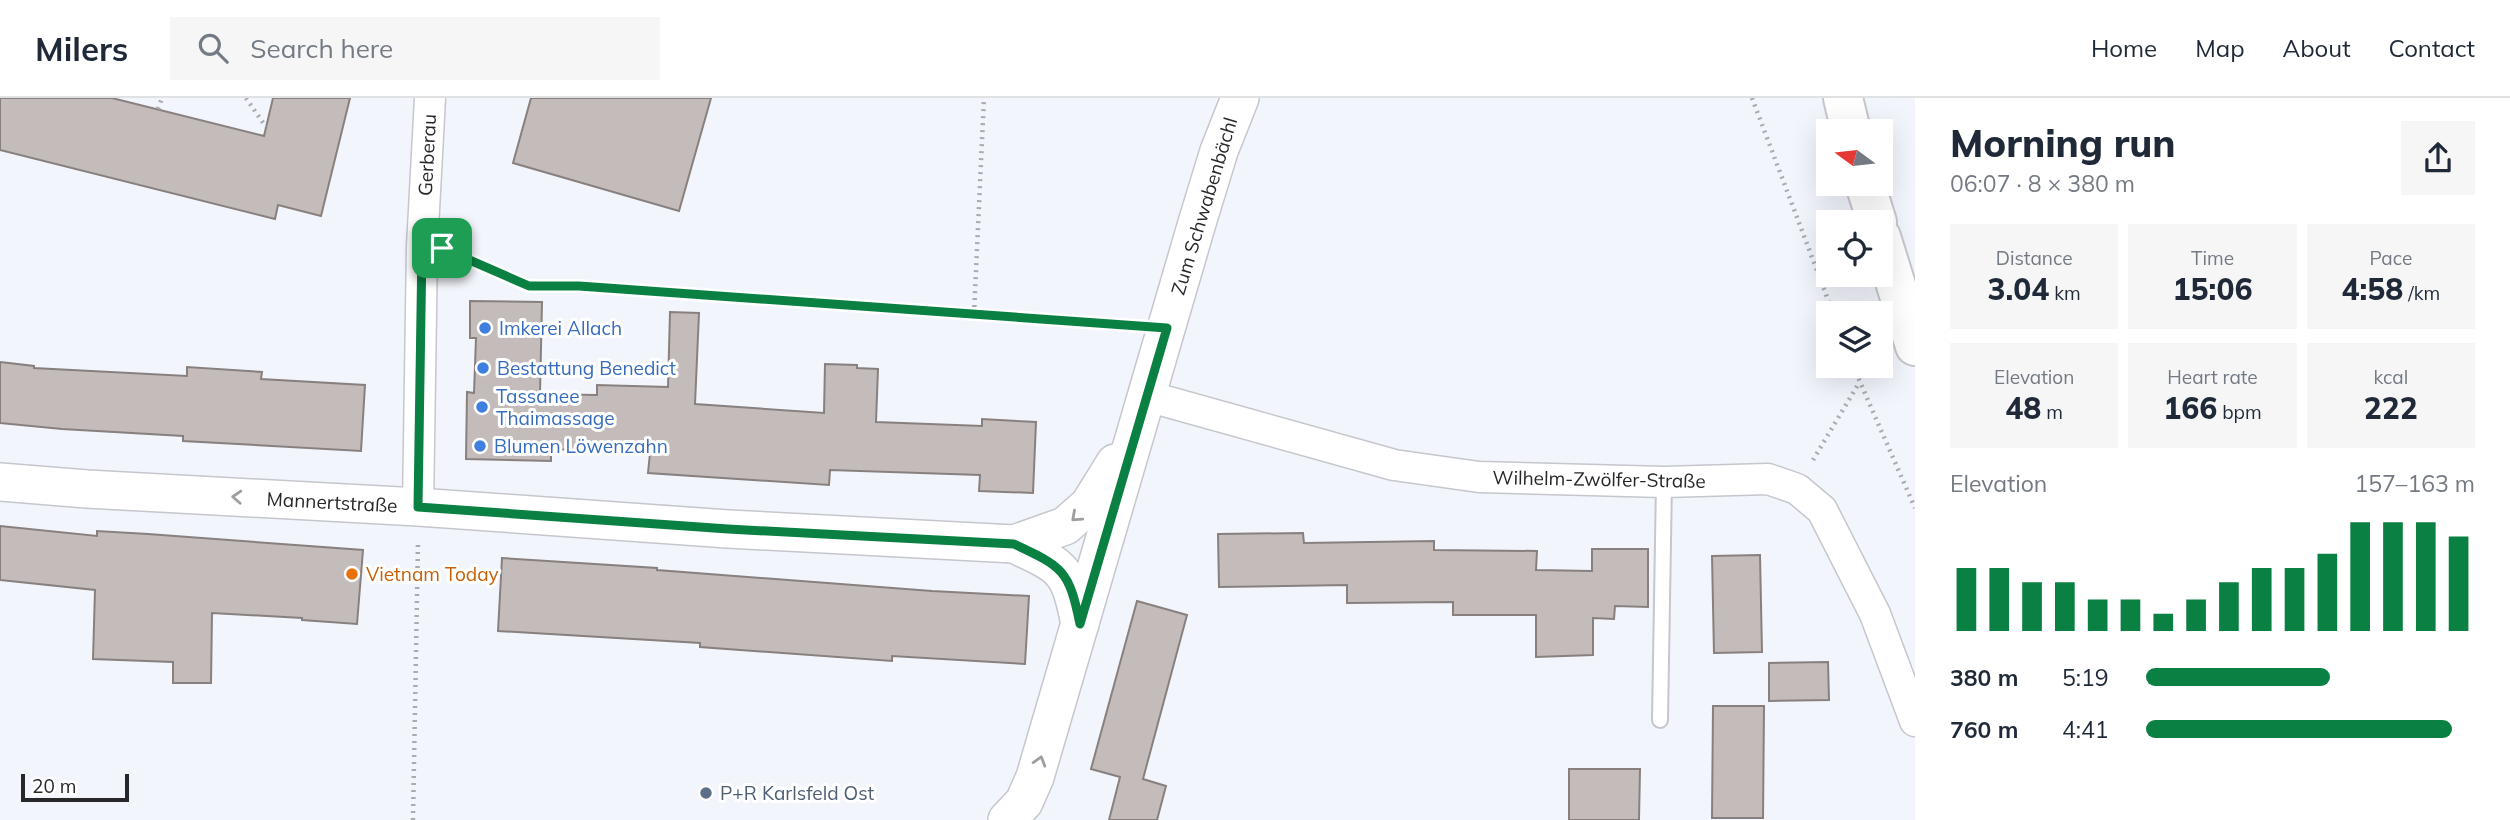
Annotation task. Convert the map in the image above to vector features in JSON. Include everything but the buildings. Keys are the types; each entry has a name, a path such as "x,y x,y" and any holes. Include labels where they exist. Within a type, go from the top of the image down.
{"main road":[{"path":"1843,98 1848,119"},
{"path":"1893,275 1915,346"}],"street":[{"name":"Gerberau","path":"418,507 422,247 430,98"},
{"name":"Zum Schwabenbächl","path":"1007,820 1024,802 1035,777 1215,163 1240,98"},
{"name":"Zum Schwabenbächl","path":"1014,544 1065,526 1089,505 1120,454 1147,396"},
{"name":"Wilhelm-Zwölfer-Straße","path":"1147,396 1394,465 1479,477 1664,482 1768,479 1797,489 1822,510 1875,614 1915,721"},
{"name":"Mannertstraße","path":"0,482 728,529 1014,544 1050,561 1066,576 1074,593 1080,624"}],"lane":[{"path":"1660,720 1664,482"}],"path":[{"path":"158,110 162,98"},
{"path":"246,98 266,127"},
{"path":"974,314 984,98"},
{"path":"1752,98 1828,301"},
{"path":"422,247 442,248 529,286 579,286 1167,328"},
{"path":"1857,378 1915,508"},
{"path":"1823,443 1859,383"},
{"path":"413,820 418,507"}],"place":[{"name":"Imkerei Allach","path":"485,328"},
{"name":"Bestattung Benedict","path":"483,368"},
{"name":"Tassanee Thaimassage","path":"482,407"},
{"name":"Blumen Löwenzahn","path":"480,446"},
{"name":"Vietnam Today","path":"352,574"},
{"name":"P+R Karlsfeld Ost","path":"706,793"}],"route":[{"path":"422,247 442,248 529,286 579,286 1167,328 1080,624 1074,593 1066,576 1050,561 1014,544 728,529 418,507 422,247"}]}
